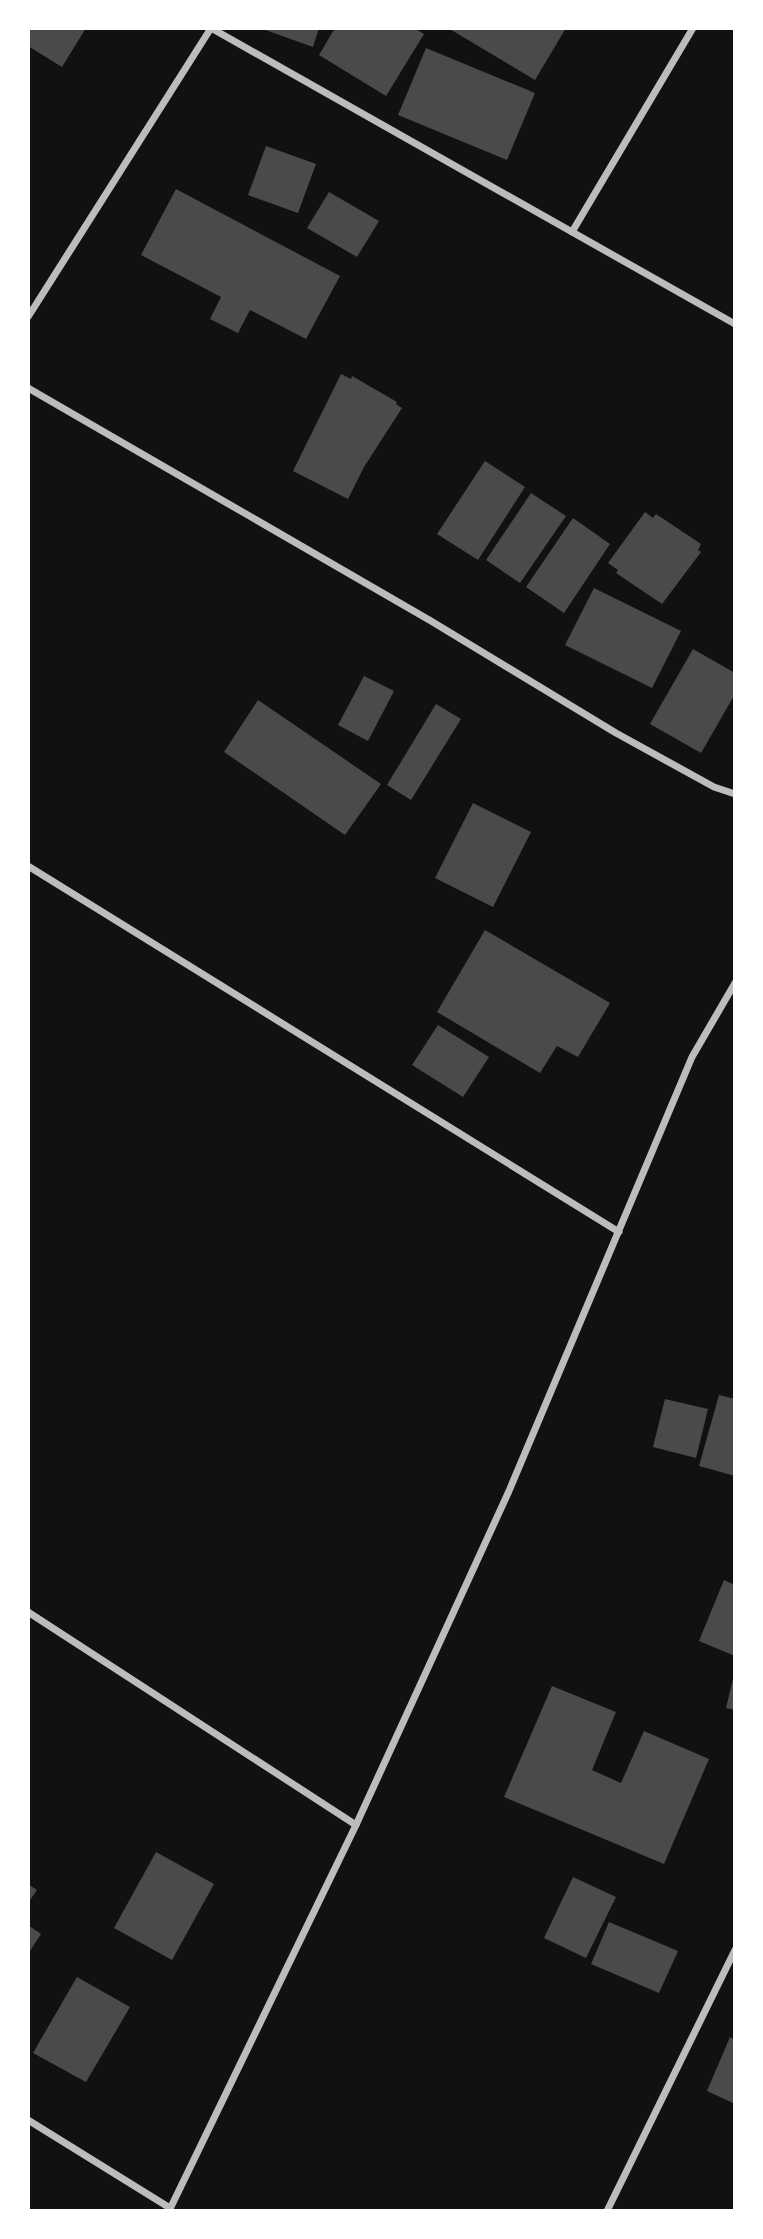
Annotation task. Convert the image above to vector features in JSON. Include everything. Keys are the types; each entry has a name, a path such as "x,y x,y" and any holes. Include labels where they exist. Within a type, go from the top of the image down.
{"street":[{"path":"28,317 211,28 735,324"},
{"path":"572,232 693,28"},
{"path":"28,388 431,621 616,733 714,787 735,794"},
{"path":"28,866 619,1232"},
{"path":"28,2120 170,2209 356,1825 509,1491 692,1057 735,983"},
{"path":"28,1612 356,1825"},
{"path":"607,2211 735,1950"}],"building":[{"path":"28,28 86,28 62,67 28,46"},
{"path":"260,28 319,28 313,47"},
{"path":"335,28 414,28 424,34 386,96 319,55"},
{"path":"448,28 566,28 535,80"},
{"path":"426,48 535,93 507,160 398,115"},
{"path":"266,146 316,164 298,213 248,195"},
{"path":"176,189 340,276 306,339 250,310 238,333 210,319 221,297 141,255"},
{"path":"329,192 379,221 357,257 307,228"},
{"path":"341,374 351,379 352,376 397,402 402,408 364,467 348,499 293,471"},
{"path":"485,461 525,487 478,560 437,534"},
{"path":"531,493 566,516 520,583 486,560"},
{"path":"645,512 653,518 656,514 701,544 698,550 701,552 662,604 616,573 618,570 608,563"},
{"path":"573,518 610,544 564,613 526,587"},
{"path":"594,588 681,631 652,688 565,645"},
{"path":"693,649 735,673 735,694 701,753 650,724"},
{"path":"364,676 394,691 368,741 338,725"},
{"path":"258,700 381,784 345,835 224,752"},
{"path":"436,704 461,719 411,800 387,785"},
{"path":"473,803 531,832 493,907 435,878"},
{"path":"485,930 610,1003 578,1057 557,1046 540,1073 437,1012"},
{"path":"438,1025 489,1057 463,1097 412,1065"},
{"path":"719,1395 735,1399 735,1476 699,1466"},
{"path":"665,1399 708,1409 696,1458 653,1447"},
{"path":"724,1580 735,1585 735,1656 699,1641"},
{"path":"735,1670 735,1710 726,1708"},
{"path":"552,1686 616,1712 592,1770 621,1783 644,1731 709,1759 664,1864 504,1797"},
{"path":"156,1852 214,1884 172,1960 114,1928"},
{"path":"573,1877 616,1897 586,1958 544,1938"},
{"path":"28,1884 37,1890 28,1903"},
{"path":"609,1922 678,1951 659,1993 591,1964"},
{"path":"28,1925 41,1934 28,1954"},
{"path":"77,1977 130,2007 86,2082 33,2053"},
{"path":"730,2037 735,2040 735,2104 707,2091"}]}
